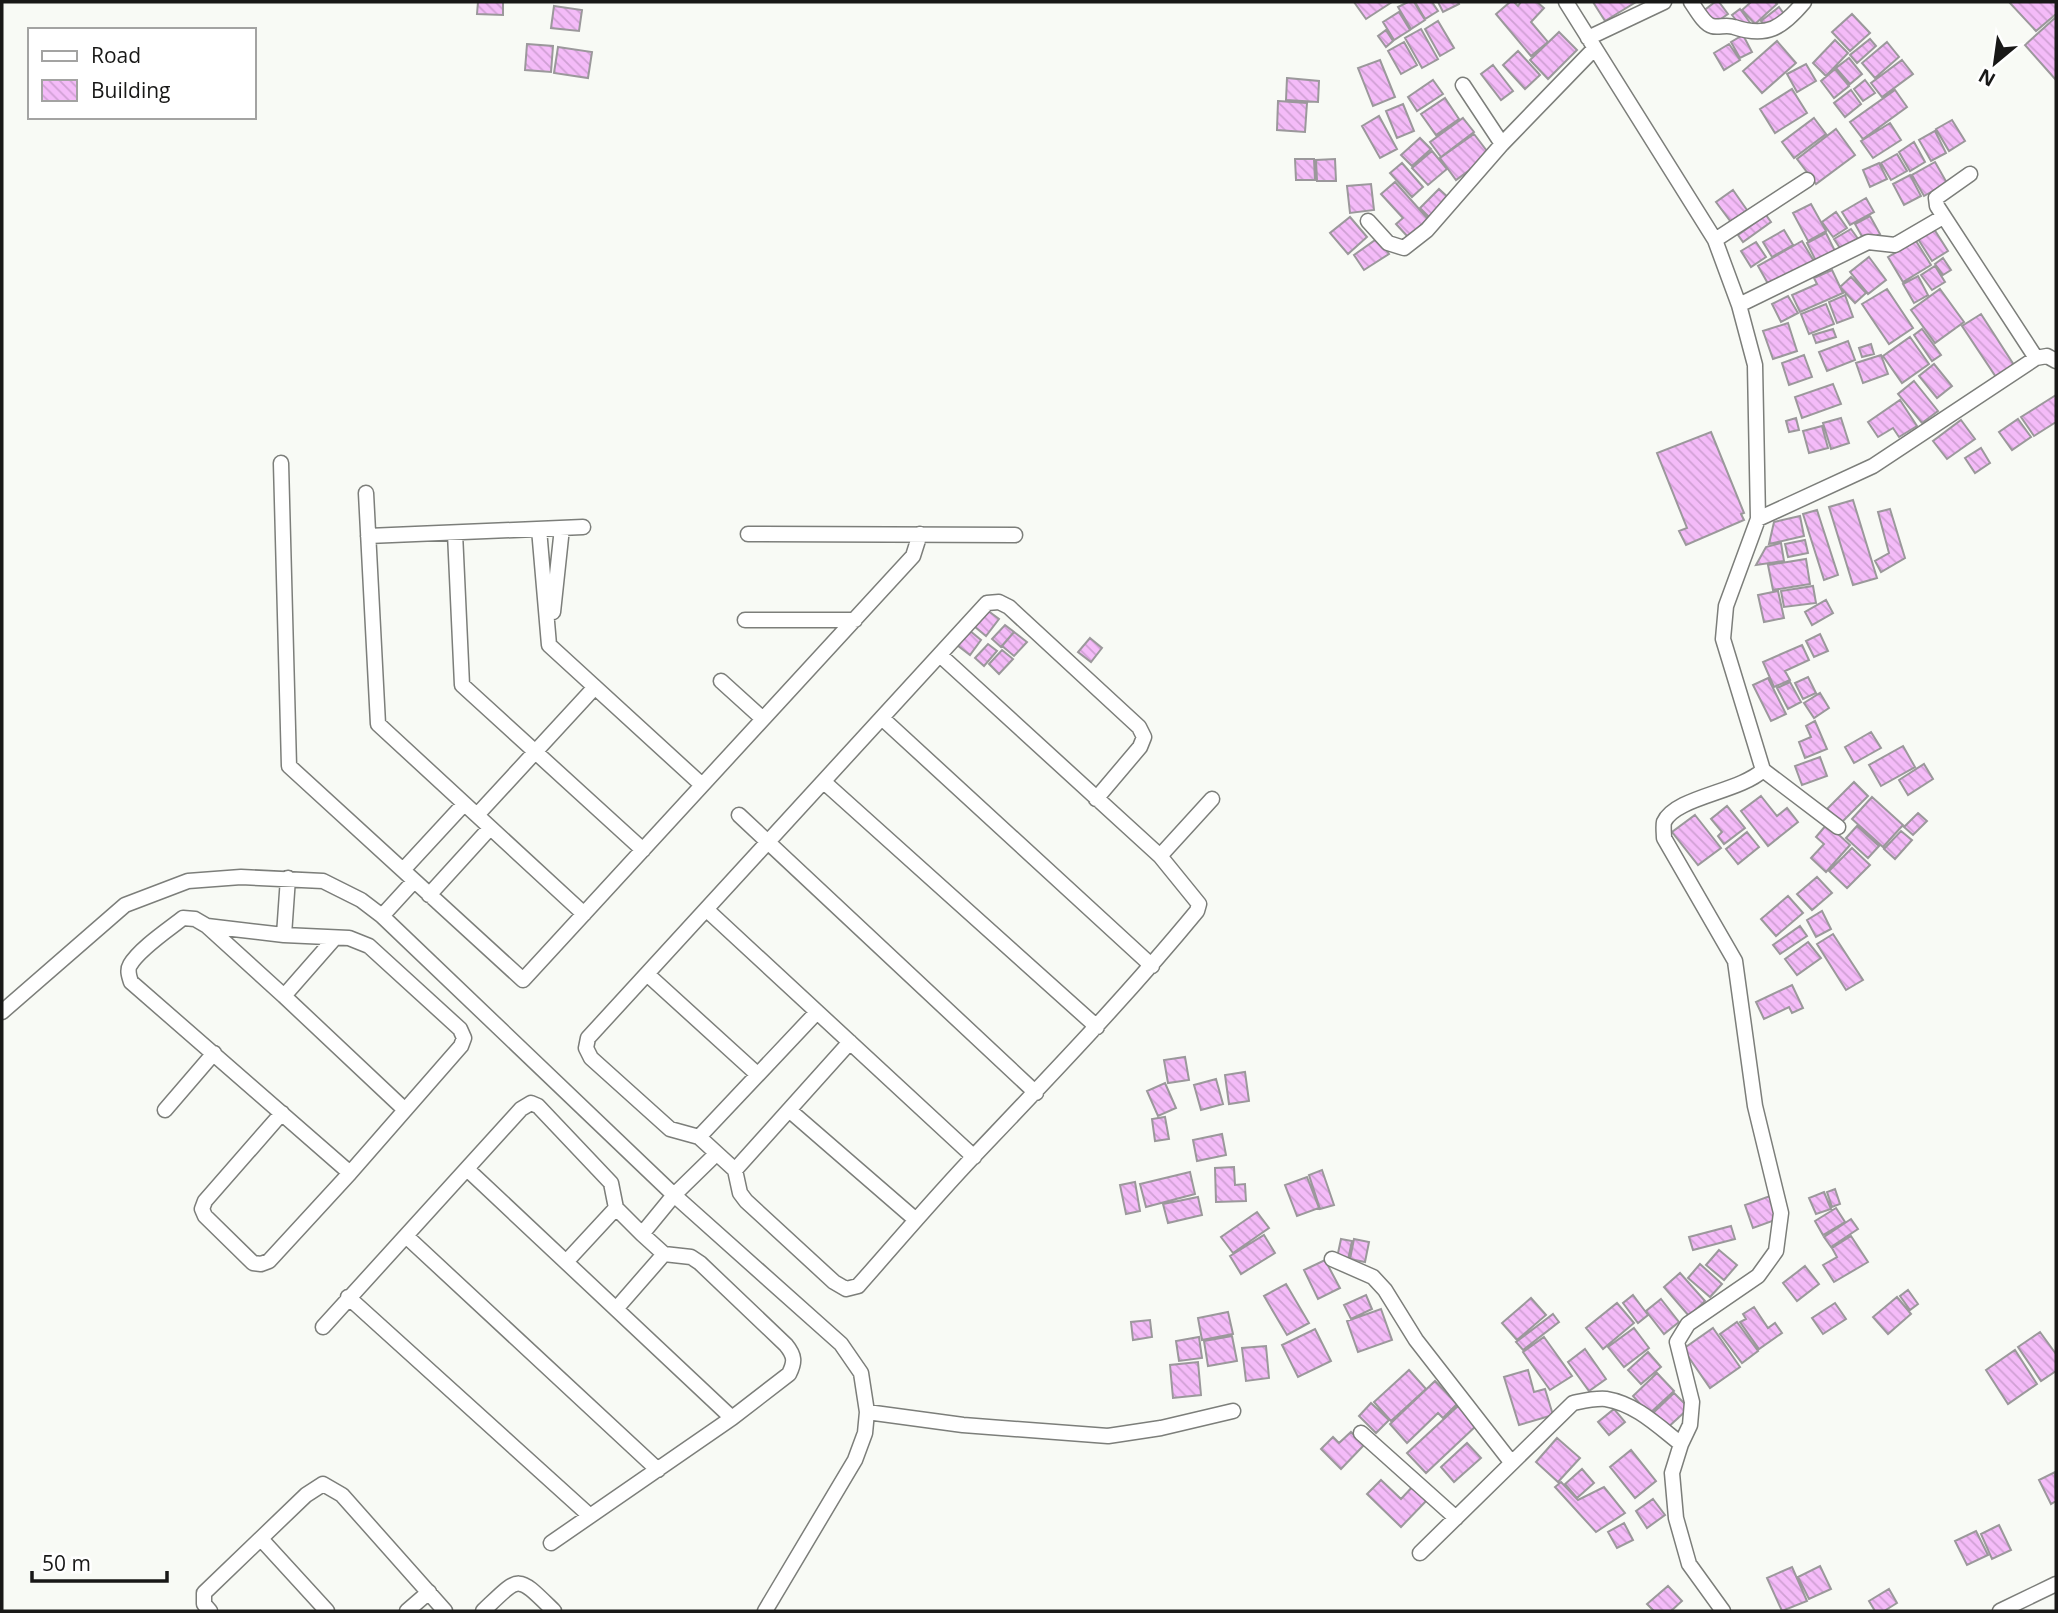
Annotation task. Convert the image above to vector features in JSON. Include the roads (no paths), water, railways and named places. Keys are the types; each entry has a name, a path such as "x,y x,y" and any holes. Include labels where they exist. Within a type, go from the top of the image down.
{"street":[{"path":"1566,2 1715,240 1738,304 1755,365 1758,519 1727,606 1723,639 1763,770 1838,827"},
{"path":"1368,221 1388,243 1404,248 1427,230 1591,44 1664,2"},
{"path":"1691,2 1709,26 1722,25 1748,32 1775,29 1791,17 1804,2"},
{"path":"1463,85 1503,144"},
{"path":"1970,174 1937,198 1937,206 2036,358"},
{"path":"1715,240 1807,180"},
{"path":"1738,304 1868,243 1895,245 1943,217"},
{"path":"1758,519 1872,466 2036,358 2047,356 2056,361"},
{"path":"281,463 289,766 523,980 914,556 920,534"},
{"path":"366,493 378,724 584,914"},
{"path":"368,536 583,527"},
{"path":"549,645 562,528"},
{"path":"539,529 549,645 702,785"},
{"path":"455,533 463,685 643,850"},
{"path":"748,534 1015,535"},
{"path":"941,656 1096,799 1160,856 1199,904 1197,911 1152,966 1097,1027 974,1157 858,1286 846,1289 834,1282 746,1201 740,1193 735,1170 699,1136 670,1129 591,1058 586,1048 588,1038 987,603 999,602 1009,607 1139,727 1144,737 1140,747 1096,799"},
{"path":"745,620 855,620"},
{"path":"721,681 763,719"},
{"path":"477,815 594,687"},
{"path":"883,719 1152,966"},
{"path":"1723,1611 1689,1564 1676,1518 1672,1473 1690,1425 1692,1402 1677,1342 1688,1324 1758,1276 1776,1251 1782,1213 1755,1106 1735,961 1664,838 1664,822 1676,807 1735,786 1756,777 1763,770"},
{"path":"824,782 1097,1027"},
{"path":"1160,856 1212,799"},
{"path":"402,870 464,804"},
{"path":"739,815 1036,1093"},
{"path":"429,894 490,828"},
{"path":"2,1012 125,905 188,881 241,877 323,881 361,900 382,916 674,1195 841,1344 861,1373 867,1412 865,1433 855,1460 765,1611"},
{"path":"284,935 288,878"},
{"path":"382,916 414,881"},
{"path":"707,910 974,1157"},
{"path":"350,1172 131,982 128,974 130,965 157,938 183,918 195,919 207,926 284,996 404,1109"},
{"path":"207,926 284,935 349,938 369,946 460,1029 464,1038 461,1046 269,1261 253,1263 205,1216 202,1209 205,1201 282,1113"},
{"path":"284,996 334,939"},
{"path":"648,974 757,1074"},
{"path":"699,1136 817,1012"},
{"path":"735,1170 850,1042"},
{"path":"165,1110 214,1053"},
{"path":"323,1327 521,1109 531,1103 538,1106 611,1183 616,1208 664,1254 691,1256 700,1263 792,1353 794,1364 789,1374 732,1418 551,1543"},
{"path":"789,1110 916,1220"},
{"path":"642,1234 674,1195 716,1154"},
{"path":"467,1169 732,1418"},
{"path":"566,1262 616,1208"},
{"path":"406,1236 658,1470"},
{"path":"616,1309 664,1254"},
{"path":"1332,1259 1373,1277 1385,1290 1416,1340 1511,1462"},
{"path":"348,1297 589,1515"},
{"path":"1420,1553 1573,1403 1603,1399 1626,1405 1644,1415 1681,1444"},
{"path":"867,1412 963,1425 1108,1436 1233,1411"},
{"path":"1361,1433 1456,1518"},
{"path":"210,1611 204,1604 204,1593 306,1495 323,1484 342,1494 445,1611"},
{"path":"262,1540 327,1611"},
{"path":"483,1611 510,1586 518,1583 526,1584 554,1611"},
{"path":"2000,1611 2056,1584"},
{"path":"407,1611 429,1592"}]}
